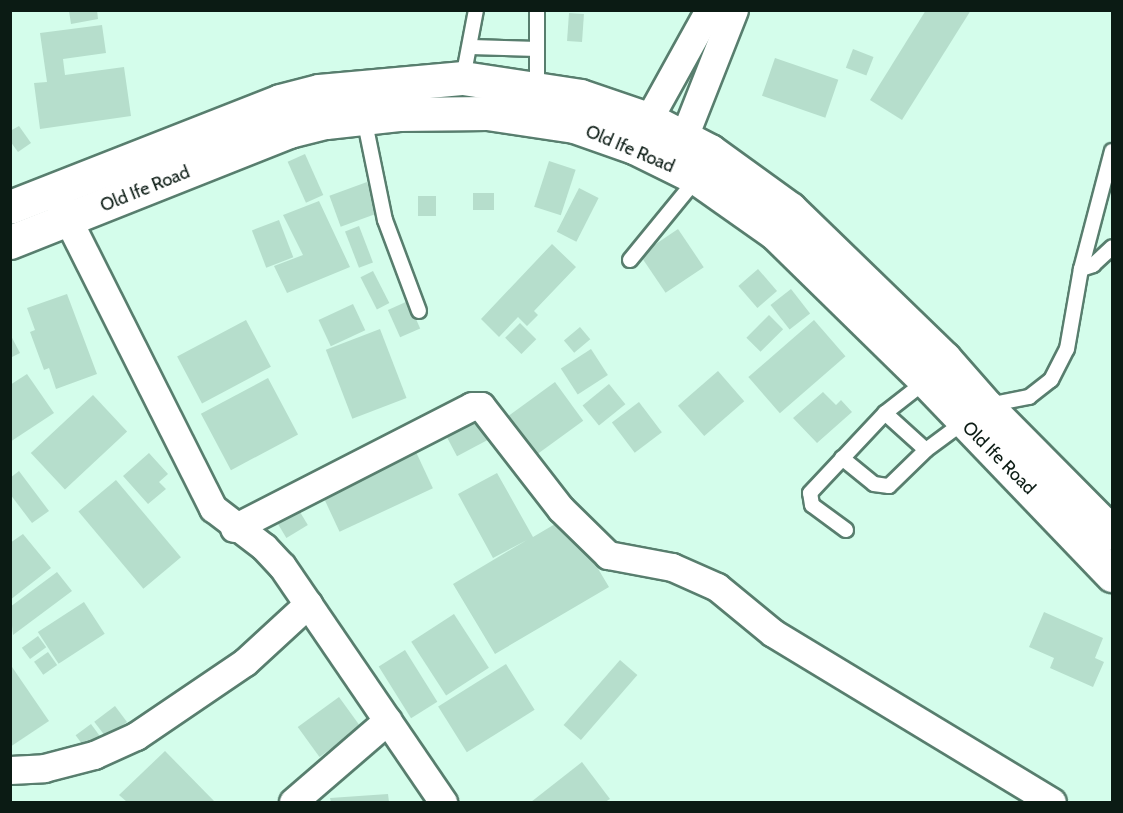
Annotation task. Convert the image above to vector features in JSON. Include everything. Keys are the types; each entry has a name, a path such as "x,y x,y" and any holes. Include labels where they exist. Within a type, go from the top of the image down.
{"main road":[{"name":"Old Ife Road","path":"10,207 280,101 360,85 463,78 580,96 684,161 775,234 926,381 974,414 1113,533"},
{"name":"Old Ife Road","path":"10,242 289,131 363,116 487,113 641,133"},
{"name":"Old Ife Road","path":"684,161 710,151 790,209 944,358 974,414 1113,575"}],"street":[{"path":"641,133 709,10"},
{"path":"684,161 734,10"},
{"path":"52,190 70,219 213,508 234,528 264,547 308,604 443,802"},
{"path":"234,528 471,406 481,406 561,509 608,555 672,567 717,587 773,633 1052,802"},
{"path":"10,770 44,768 94,755 136,736 246,662 308,604"},
{"path":"293,802 388,720"}],"lane":[{"path":"463,78 471,47 476,10"},
{"path":"537,10 537,89"},
{"path":"471,47 537,49"},
{"path":"363,116 385,220 419,311"},
{"path":"842,458 882,487 897,479 926,450 974,414 1029,396 1050,380 1067,349 1081,268 1113,151"},
{"path":"630,260 684,161"},
{"path":"1081,268 1093,265 1113,247"},
{"path":"846,530 809,498 842,458 885,413 926,381"},
{"path":"885,413 926,450"}],"building":[{"path":"97,10 98,19 71,24 69,11"},
{"path":"926,10 971,10 902,120 870,100"},
{"path":"569,13 584,14 582,42 567,41"},
{"path":"102,25 106,53 63,59 65,75 124,67 131,116 40,129 34,83 47,82 40,33"},
{"path":"853,49 874,57 866,76 846,68"},
{"path":"775,58 838,80 825,118 762,96"},
{"path":"19,126 31,143 18,152 10,141 10,131"},
{"path":"305,154 323,195 306,203 288,162"},
{"path":"549,161 576,170 561,215 534,207"},
{"path":"367,182 378,213 341,227 329,196"},
{"path":"579,188 599,198 576,242 557,232"},
{"path":"473,193 494,193 494,210 473,210"},
{"path":"418,196 436,196 436,216 418,216"},
{"path":"319,201 350,267 287,293 274,266 303,255 283,215"},
{"path":"279,220 293,257 266,268 252,230"},
{"path":"359,226 373,262 359,268 345,231"},
{"path":"678,229 704,267 666,293 640,255"},
{"path":"552,244 576,267 534,311 538,315 527,326 518,317 499,337 481,319"},
{"path":"758,269 777,291 757,308 738,286"},
{"path":"373,271 389,303 377,309 361,277"},
{"path":"791,289 810,313 790,329 771,305"},
{"path":"67,294 97,374 56,389 49,368 44,370 30,332 35,330 27,308"},
{"path":"408,301 420,328 400,337 388,310"},
{"path":"353,304 365,330 331,346 319,320"},
{"path":"769,315 783,329 761,352 746,338"},
{"path":"246,320 271,367 202,403 177,357"},
{"path":"814,320 845,356 780,413 748,377"},
{"path":"520,323 536,339 521,354 505,338"},
{"path":"580,327 590,339 574,353 564,340"},
{"path":"380,329 407,398 352,419 326,350"},
{"path":"10,334 20,353 10,358"},
{"path":"591,349 608,375 578,395 561,369"},
{"path":"718,371 744,401 704,436 678,406"},
{"path":"27,374 54,413 10,442 10,385"},
{"path":"268,378 298,435 231,470 201,414"},
{"path":"555,382 583,421 533,457 505,418"},
{"path":"609,384 625,404 599,426 583,405"},
{"path":"823,392 836,405 841,400 852,412 817,443 793,418"},
{"path":"93,395 127,432 65,490 31,453"},
{"path":"639,402 662,432 635,453 612,422"},
{"path":"481,414 493,437 457,456 445,433"},
{"path":"416,452 433,488 340,532 323,496"},
{"path":"149,453 168,474 159,482 166,489 148,504 123,476"},
{"path":"19,471 49,511 32,523 10,494 10,478"},
{"path":"497,473 533,537 567,517 609,587 495,654 453,584 527,540 493,558 458,494"},
{"path":"116,480 181,557 143,589 78,511"},
{"path":"297,507 308,525 286,538 276,520"},
{"path":"23,534 51,568 10,600 10,543"},
{"path":"57,572 72,591 13,635 10,607"},
{"path":"84,602 105,634 59,664 38,632"},
{"path":"1044,612 1103,638 1095,658 1104,662 1093,687 1050,668 1054,658 1029,647"},
{"path":"454,614 489,668 446,695 411,642"},
{"path":"38,636 46,647 30,659 22,648"},
{"path":"405,650 437,702 411,718 379,666"},
{"path":"48,652 57,665 43,675 34,662"},
{"path":"620,660 637,675 581,740 564,725"},
{"path":"10,664 49,721 10,747"},
{"path":"506,664 535,710 467,752 438,706"},
{"path":"339,697 361,727 319,757 298,727"},
{"path":"115,706 127,722 106,738 94,722"},
{"path":"91,724 102,739 87,751 76,735"},
{"path":"165,751 215,802 127,802 119,795"},
{"path":"582,762 610,799 605,802 531,802"},
{"path":"388,794 389,802 331,802 330,798"}]}
